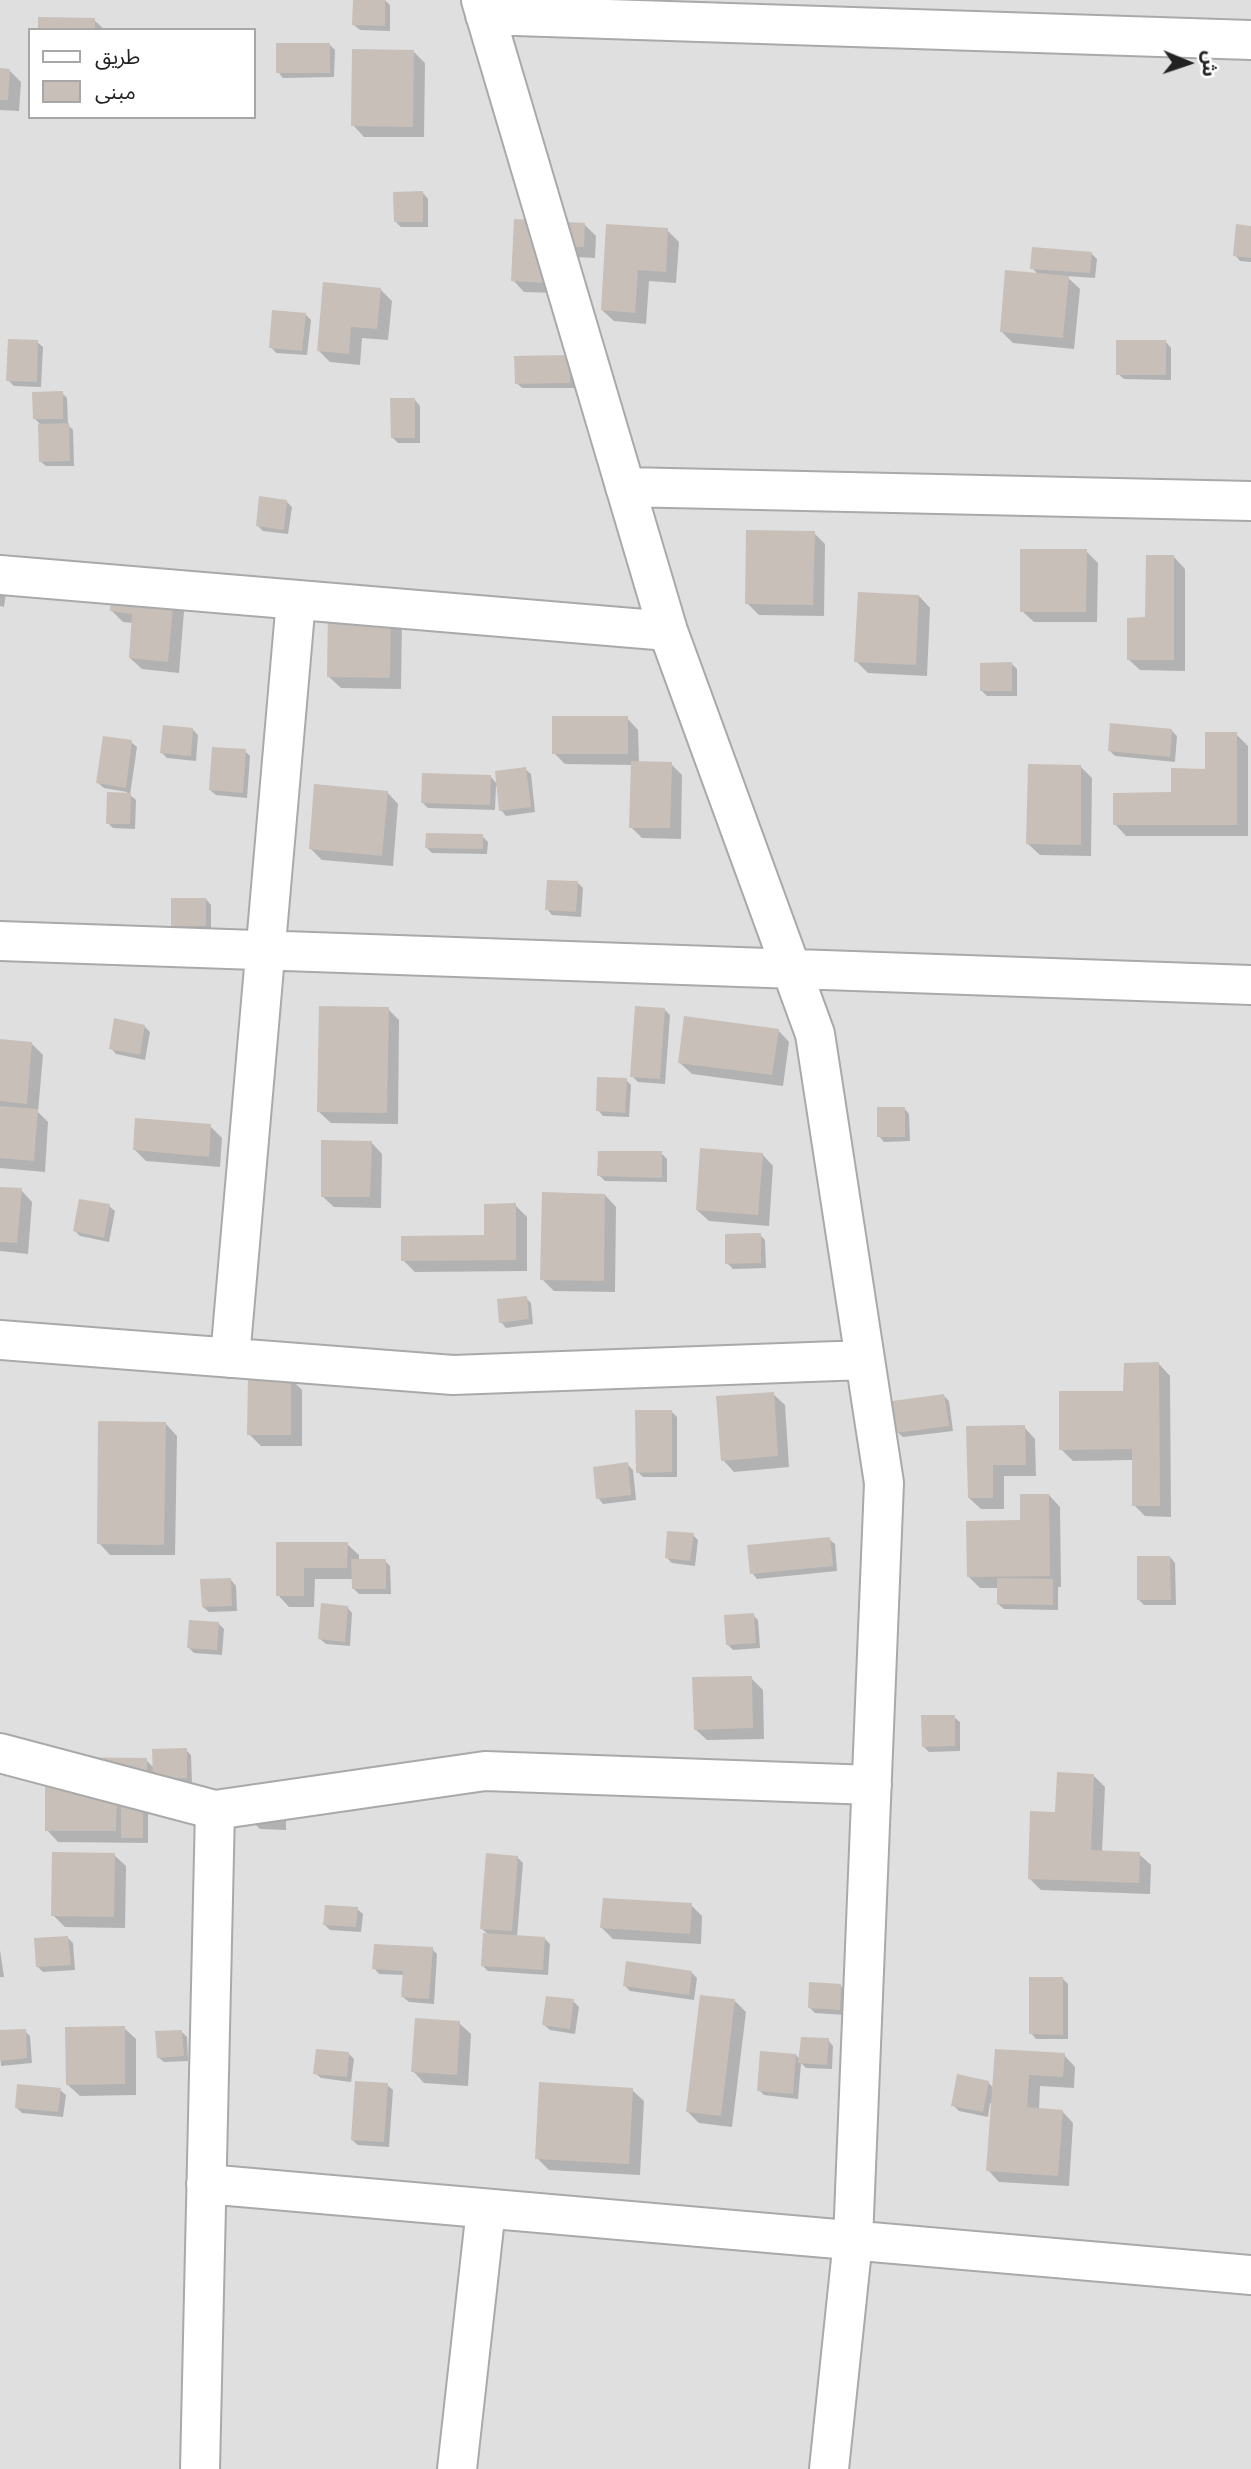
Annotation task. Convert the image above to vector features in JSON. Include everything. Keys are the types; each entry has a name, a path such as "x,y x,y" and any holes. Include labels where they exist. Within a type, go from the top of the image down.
{"street":[{"path":"830,2469 853,2240 884,1483 815,1034 668,631 483,7 1251,40"},
{"path":"625,487 1251,501"},
{"path":"0,575 668,631"},
{"path":"230,1358 296,600"},
{"path":"0,941 1251,985"},
{"path":"0,1340 453,1375 865,1360"},
{"path":"0,1753 215,1810 485,1771 872,1785"},
{"path":"200,2469 215,1810"},
{"path":"206,2184 1251,2275"},
{"path":"457,2469 486,2209"}],"shaded area":[{"path":"0,0 1251,0 1251,2469 0,2469"}],"building":[{"path":"353,0 385,0 385,26 352,25"},
{"path":"38,17 95,18 95,28 38,28"},
{"path":"276,43 330,43 330,73 276,73"},
{"path":"352,49 414,50 413,127 351,126"},
{"path":"0,68 10,69 8,100 0,100"},
{"path":"423,191 423,222 394,222 393,192"},
{"path":"514,219 585,223 584,247 548,245 546,283 511,281"},
{"path":"606,224 668,228 666,272 638,270 635,313 601,310"},
{"path":"1236,224 1251,226 1251,258 1233,256"},
{"path":"1032,247 1092,252 1090,273 1030,269"},
{"path":"1005,270 1069,276 1063,338 1000,332"},
{"path":"323,282 381,288 377,329 351,327 349,354 317,351"},
{"path":"272,310 306,313 302,351 269,348"},
{"path":"8,339 38,340 37,382 6,381"},
{"path":"1116,340 1166,340 1166,375 1116,375"},
{"path":"570,355 570,383 515,384 514,356"},
{"path":"63,391 63,419 33,419 32,392"},
{"path":"390,398 415,398 415,438 391,438"},
{"path":"69,423 70,461 39,462 38,424"},
{"path":"259,496 287,500 284,530 256,526"},
{"path":"746,530 815,531 813,605 745,604"},
{"path":"1020,549 1087,549 1086,612 1020,612"},
{"path":"1146,555 1174,555 1174,660 1127,660 1127,618 1145,617"},
{"path":"113,581 175,586 168,662 129,658 132,614 110,611"},
{"path":"858,592 919,595 916,665 854,662"},
{"path":"328,607 391,608 390,678 327,677"},
{"path":"1012,662 1012,691 980,691 980,663"},
{"path":"552,716 628,716 628,754 552,754"},
{"path":"1110,723 1172,729 1170,757 1108,751"},
{"path":"163,725 193,728 191,756 160,753"},
{"path":"1205,732 1237,732 1237,825 1113,825 1113,793 1171,792 1171,768 1205,769"},
{"path":"103,736 132,740 126,788 96,783"},
{"path":"212,747 246,749 243,793 209,790"},
{"path":"631,761 672,762 670,828 629,828"},
{"path":"1028,764 1081,765 1081,845 1026,844"},
{"path":"526,767 531,807 499,811 495,771"},
{"path":"422,773 491,775 490,805 421,803"},
{"path":"314,784 388,791 382,856 309,849"},
{"path":"107,792 131,793 130,824 106,824"},
{"path":"426,833 483,834 483,849 425,848"},
{"path":"547,880 578,881 576,912 545,910"},
{"path":"171,898 206,898 206,926 171,926"},
{"path":"319,1006 389,1007 387,1113 317,1112"},
{"path":"635,1006 665,1008 660,1079 630,1077"},
{"path":"684,1016 779,1029 772,1075 678,1063"},
{"path":"114,1018 145,1025 140,1055 109,1049"},
{"path":"0,1039 32,1042 27,1104 0,1101"},
{"path":"597,1077 627,1078 625,1113 596,1111"},
{"path":"0,1106 38,1109 34,1161 0,1158"},
{"path":"877,1107 905,1107 905,1137 877,1137"},
{"path":"135,1118 211,1124 209,1157 133,1150"},
{"path":"321,1140 372,1141 370,1197 321,1197"},
{"path":"700,1148 763,1153 758,1215 696,1210"},
{"path":"598,1151 662,1151 662,1178 597,1176"},
{"path":"0,1187 22,1188 17,1243 0,1242"},
{"path":"542,1192 605,1194 604,1281 540,1280"},
{"path":"79,1199 110,1204 104,1238 73,1231"},
{"path":"516,1203 516,1260 401,1261 401,1236 484,1235 484,1204"},
{"path":"761,1233 761,1263 725,1264 725,1234"},
{"path":"527,1296 529,1319 499,1323 497,1299"},
{"path":"1159,1362 1160,1506 1132,1506 1132,1449 1059,1450 1059,1391 1123,1391 1124,1363"},
{"path":"248,1376 291,1376 291,1435 247,1435"},
{"path":"774,1392 778,1456 721,1461 716,1396"},
{"path":"944,1394 949,1426 896,1433 892,1401"},
{"path":"635,1410 672,1410 672,1472 636,1473"},
{"path":"98,1421 166,1422 164,1545 97,1544"},
{"path":"1025,1425 1026,1465 993,1465 993,1498 968,1498 966,1426"},
{"path":"628,1462 631,1495 596,1499 593,1467"},
{"path":"1020,1494 1049,1494 1050,1576 967,1577 966,1521 1020,1520"},
{"path":"667,1531 694,1533 690,1561 665,1558"},
{"path":"830,1537 833,1566 750,1574 747,1545"},
{"path":"276,1542 348,1542 347,1568 304,1568 304,1596 276,1596"},
{"path":"1137,1556 1170,1556 1171,1600 1137,1600"},
{"path":"351,1559 386,1559 386,1589 352,1589"},
{"path":"231,1578 232,1606 202,1607 200,1579"},
{"path":"997,1578 1053,1579 1053,1605 997,1604"},
{"path":"321,1603 348,1606 345,1642 318,1639"},
{"path":"754,1613 756,1643 726,1645 724,1615"},
{"path":"189,1620 219,1622 217,1650 187,1648"},
{"path":"752,1676 753,1728 694,1730 692,1677"},
{"path":"921,1715 955,1715 955,1746 922,1747"},
{"path":"187,1748 187,1778 153,1779 152,1749"},
{"path":"45,1757 147,1758 147,1795 117,1796 116,1831 45,1831"},
{"path":"1057,1772 1094,1774 1091,1850 1140,1852 1139,1883 1028,1879 1030,1811 1055,1812"},
{"path":"121,1804 143,1804 143,1838 121,1838"},
{"path":"52,1852 115,1853 114,1917 51,1916"},
{"path":"486,1853 518,1856 512,1931 480,1929"},
{"path":"603,1898 692,1903 690,1934 600,1928"},
{"path":"325,1905 358,1907 356,1927 323,1925"},
{"path":"483,1933 545,1937 543,1970 481,1966"},
{"path":"68,1936 71,1965 36,1967 34,1938"},
{"path":"374,1944 433,1947 429,1999 401,1997 403,1971 372,1969"},
{"path":"626,1961 692,1971 689,1995 623,1986"},
{"path":"1029,1977 1063,1977 1063,2035 1029,2034"},
{"path":"809,1982 841,1984 840,2010 808,2008"},
{"path":"700,1995 735,1999 721,2116 686,2112"},
{"path":"546,1996 574,1999 570,2029 542,2025"},
{"path":"415,2018 460,2021 457,2075 411,2072"},
{"path":"125,2026 125,2084 66,2085 65,2027"},
{"path":"26,2029 27,2058 0,2061 0,2030"},
{"path":"182,2030 184,2056 157,2058 155,2031"},
{"path":"801,2037 829,2038 827,2065 798,2063"},
{"path":"316,2049 349,2052 347,2077 313,2074"},
{"path":"995,2049 1065,2053 1063,2077 1029,2075 1027,2107 1063,2110 1058,2176 986,2171"},
{"path":"760,2051 796,2054 793,2094 757,2091"},
{"path":"957,2074 989,2081 983,2112 951,2106"},
{"path":"355,2081 388,2083 384,2142 351,2140"},
{"path":"539,2082 633,2088 629,2164 535,2159"},
{"path":"17,2084 61,2088 58,2112 15,2108"}]}
